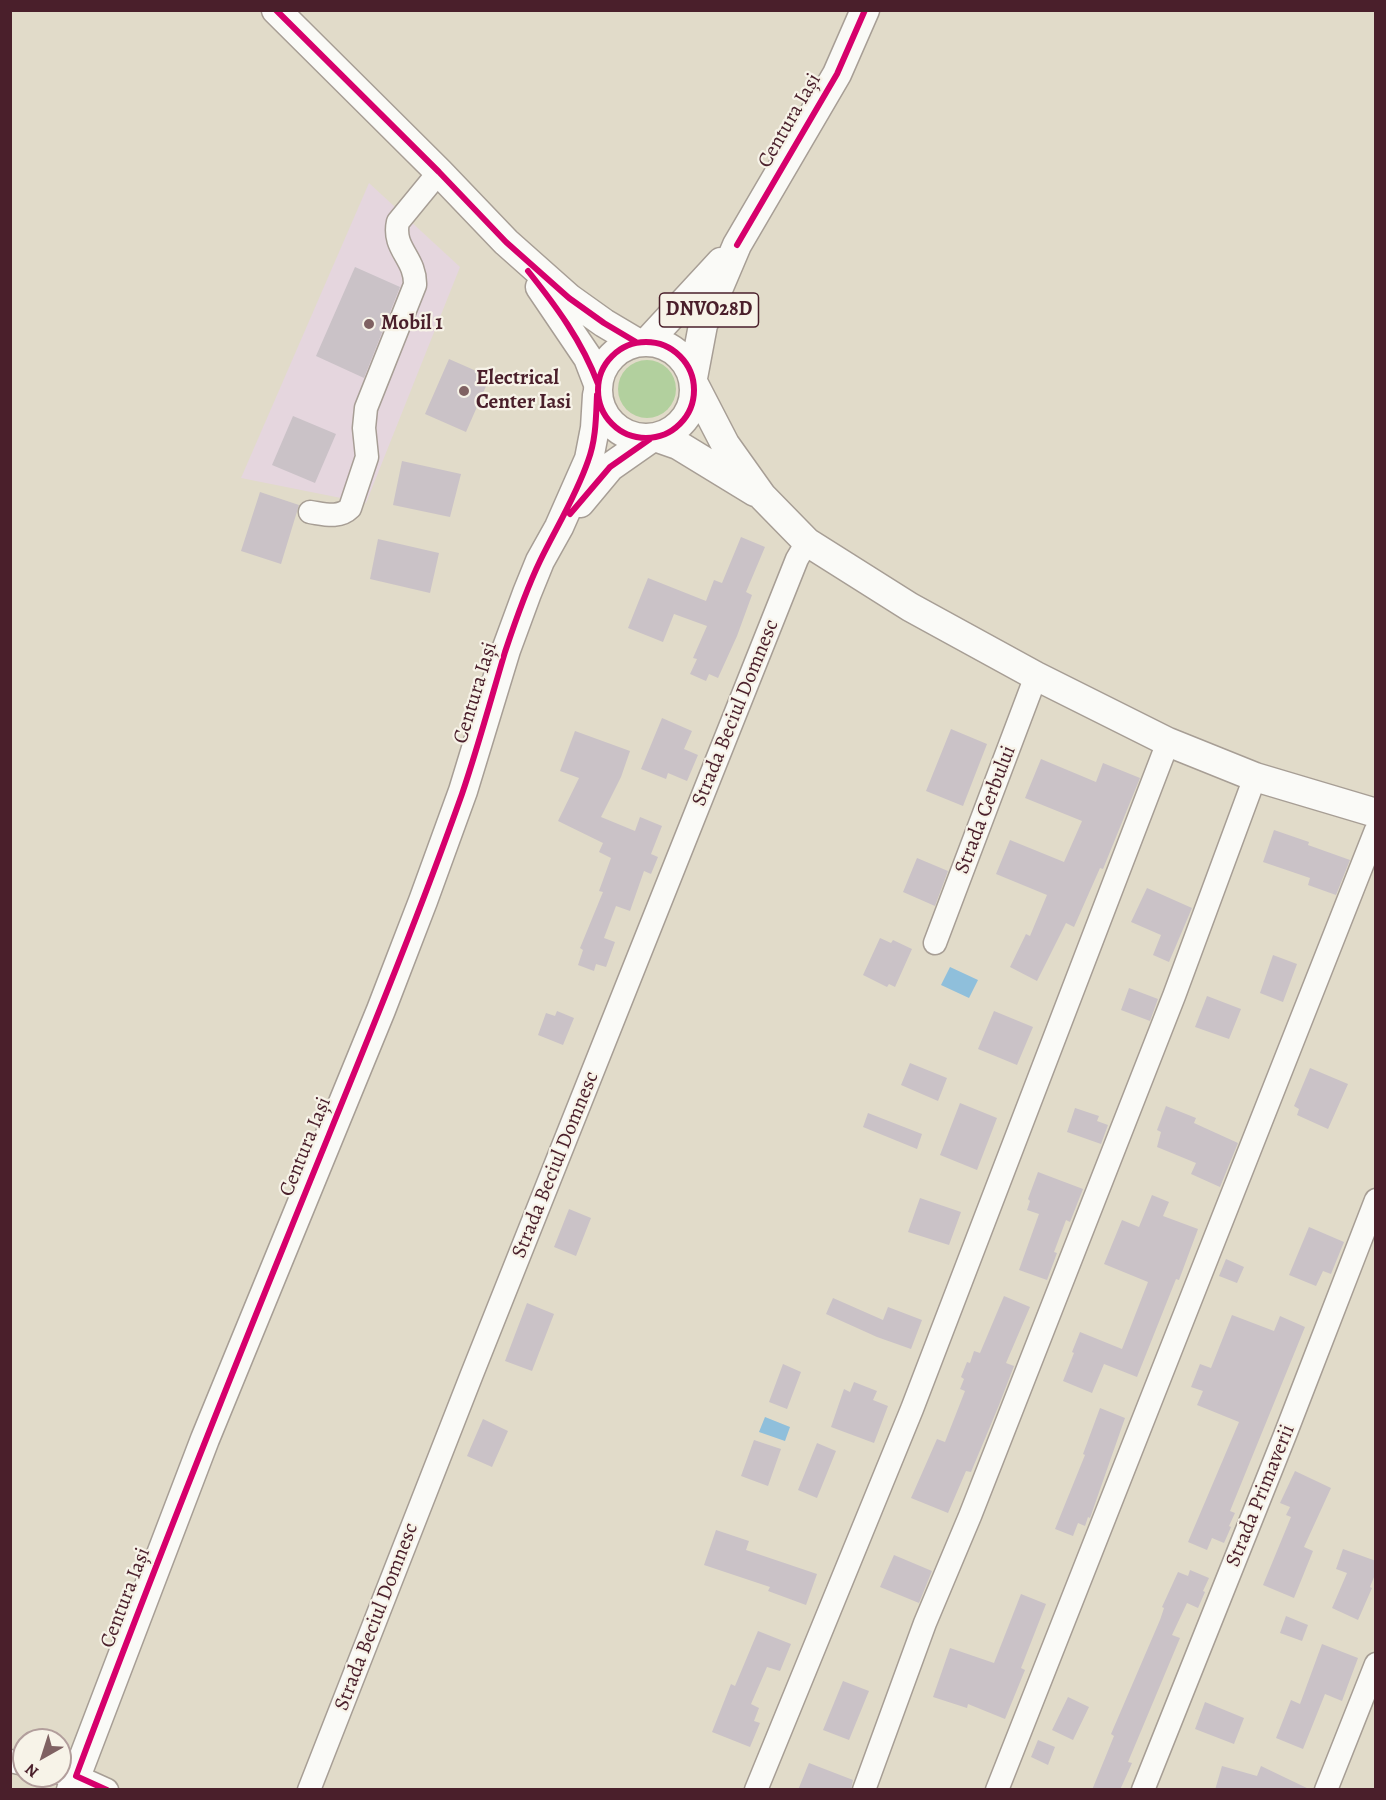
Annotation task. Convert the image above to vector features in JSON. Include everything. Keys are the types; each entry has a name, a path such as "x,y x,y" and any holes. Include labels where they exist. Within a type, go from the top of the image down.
{"main road":[{"name":"Centura Iași","path":"694,382 703,325 737,245 837,74 865,10"},
{"path":"282,13 506,242 569,298 604,323 642,342 663,345 676,352 687,364 725,444 762,496 807,542 910,607 1036,676 1168,742 1255,777 1376,813"},
{"path":"506,242 565,321 588,358 598,389 601,410 609,422 621,432 635,438 654,438 678,445 762,496"},
{"name":"Centura Iași","path":"642,342 737,245"},
{"path":"598,389 606,362 614,353 642,342"},
{"path":"654,438 674,430 686,418 693,403 694,382"},
{"name":"Centura Iași","path":"72,1773 205,1439 381,1010 463,791 509,640 540,561 559,527 589,459 595,428 598,389"},
{"name":"Centura Iași","path":"559,527 610,467 654,438"}],"street":[{"path":"310,512 336,516 345,513 350,508 367,457 364,428 366,408 415,285 416,275 412,263 398,244 396,232 398,222 439,172"},
{"name":"Strada Beciul Domnesc","path":"309,1790 775,614 797,559 807,542"},
{"name":"Strada Cerbului","path":"935,943 1036,676"},
{"path":"756,1790 912,1409 1168,742"},
{"path":"864,1790 925,1623 970,1516 1174,996 1255,777"},
{"path":"997,1790 1376,830"},
{"name":"Strada Primaverii","path":"1143,1790 1376,1200"},
{"path":"1326,1790 1376,1664"},
{"path":"72,1781 107,1790"}],"shaded area":[{"path":"369,183 460,267 366,503 241,478"}],"green space":[{"path":"647,360 658,362 668,368 674,378 676,389 674,400 668,410 658,416 647,418 636,416 626,410 620,400 618,389 620,378 626,368 636,362"}],"water":[{"path":"950,967 978,980 969,998 941,985"},
{"path":"765,1417 790,1427 785,1441 759,1432"}],"building":[{"path":"355,267 400,287 364,378 316,356"},
{"path":"449,359 490,377 466,432 425,414"},
{"path":"293,416 336,434 315,483 272,465"},
{"path":"402,461 461,474 450,517 393,505"},
{"path":"260,492 299,505 281,564 241,551"},
{"path":"741,537 765,547 746,592 752,595 737,636 718,678 709,674 706,681 690,674 697,659 693,658 707,626 674,614 663,642 628,628 648,578 706,601 714,580 722,583"},
{"path":"378,539 439,553 430,593 370,579"},
{"path":"662,718 692,731 684,749 698,755 687,781 668,773 666,779 641,769"},
{"path":"951,729 987,744 963,806 926,791"},
{"path":"575,731 630,751 621,777 601,817 635,831 640,817 662,826 651,854 658,857 651,874 644,871 630,911 616,906 604,938 615,942 606,967 596,964 594,971 578,965 583,950 580,948 603,892 599,891 611,858 599,852 603,843 558,821 579,778 560,771"},
{"path":"1041,759 1096,782 1103,763 1140,778 1103,869 1100,868 1074,927 1066,923 1037,981 1010,967 1026,934 1030,936 1047,895 996,874 1010,840 1064,862 1082,821 1025,798"},
{"path":"1274,830 1350,860 1336,895 1308,885 1310,878 1263,862"},
{"path":"917,858 948,871 935,906 903,892"},
{"path":"1147,888 1192,908 1169,962 1153,955 1161,935 1131,922"},
{"path":"880,938 891,943 893,940 912,949 895,987 889,984 887,987 863,975"},
{"path":"1273,955 1297,964 1283,1002 1260,993"},
{"path":"1129,988 1158,999 1150,1021 1121,1010"},
{"path":"1207,996 1241,1009 1229,1039 1195,1027"},
{"path":"557,1011 574,1018 563,1045 538,1035 546,1013 555,1016"},
{"path":"994,1011 1033,1027 1017,1065 978,1049"},
{"path":"910,1063 947,1078 938,1101 901,1085"},
{"path":"1310,1068 1348,1084 1328,1129 1297,1115 1299,1109 1294,1106"},
{"path":"960,1103 997,1118 977,1170 940,1155"},
{"path":"1166,1106 1196,1118 1194,1123 1238,1143 1220,1187 1191,1174 1196,1163 1157,1147 1161,1132 1157,1130"},
{"path":"1075,1108 1099,1116 1097,1121 1108,1125 1101,1144 1067,1132"},
{"path":"868,1113 922,1134 917,1149 863,1127"},
{"path":"1038,1172 1083,1189 1070,1222 1066,1220 1047,1280 1019,1270 1039,1214 1027,1210 1030,1201 1028,1199"},
{"path":"1152,1195 1169,1202 1163,1216 1198,1229 1179,1280 1176,1279 1137,1377 1104,1364 1092,1393 1063,1381 1080,1332 1122,1349 1148,1282 1104,1264 1122,1220 1139,1227"},
{"path":"920,1198 961,1212 949,1245 908,1232"},
{"path":"569,1209 591,1218 576,1256 554,1247"},
{"path":"1309,1227 1344,1242 1331,1274 1323,1271 1316,1286 1289,1275"},
{"path":"1226,1259 1244,1267 1237,1283 1219,1276"},
{"path":"1004,1296 1030,1307 1006,1363 1014,1366 999,1405 971,1472 966,1471 948,1513 911,1498 937,1439 945,1442 965,1391 960,1389 964,1379 961,1377 967,1362 970,1363 974,1351 980,1353"},
{"path":"833,1298 883,1320 888,1307 922,1320 911,1349 877,1337 826,1314"},
{"path":"527,1303 554,1314 532,1371 505,1361"},
{"path":"1232,1315 1274,1331 1280,1316 1305,1327 1230,1511 1235,1513 1224,1543 1212,1538 1207,1550 1188,1542 1239,1422 1197,1405 1203,1391 1191,1387 1200,1364 1211,1368"},
{"path":"783,1364 801,1372 787,1409 769,1402"},
{"path":"854,1382 877,1391 873,1400 888,1406 874,1443 831,1427 844,1389 850,1392"},
{"path":"1100,1408 1125,1418 1090,1518 1088,1517 1085,1526 1078,1523 1073,1536 1055,1529 1085,1455 1083,1454"},
{"path":"483,1419 508,1431 492,1467 467,1456"},
{"path":"754,1440 781,1449 768,1486 741,1476"},
{"path":"817,1443 836,1451 817,1498 798,1490"},
{"path":"1295,1471 1331,1488 1304,1547 1313,1551 1294,1598 1263,1585 1291,1517 1286,1515 1290,1507 1280,1503"},
{"path":"716,1530 749,1541 746,1550 817,1574 806,1605 768,1591 770,1587 704,1565"},
{"path":"1343,1549 1376,1561 1376,1572 1370,1587 1372,1588 1358,1620 1332,1608 1347,1573 1336,1569"},
{"path":"894,1555 932,1571 919,1603 880,1587"},
{"path":"1190,1570 1209,1578 1203,1591 1205,1592 1198,1608 1187,1603 1172,1635 1180,1638 1128,1762 1132,1763 1120,1790 1092,1790 1114,1736 1111,1734 1160,1620 1164,1608 1162,1607 1178,1572 1188,1576"},
{"path":"1021,1594 1046,1604 1021,1668 1025,1670 1005,1719 968,1704 967,1708 933,1697 950,1648 994,1663"},
{"path":"1286,1616 1308,1625 1302,1641 1280,1633"},
{"path":"758,1631 791,1644 780,1671 767,1667 751,1704 759,1708 754,1721 760,1723 750,1747 712,1732 731,1684 735,1686"},
{"path":"1322,1644 1358,1658 1342,1701 1325,1694 1303,1749 1276,1738 1291,1700 1300,1704"},
{"path":"843,1681 869,1691 849,1740 823,1730"},
{"path":"1068,1697 1089,1707 1073,1740 1052,1730"},
{"path":"1205,1702 1244,1718 1234,1744 1195,1729"},
{"path":"1038,1740 1055,1747 1048,1765 1031,1757"},
{"path":"809,1763 853,1780 851,1790 798,1790"},
{"path":"1222,1766 1257,1776 1261,1766 1311,1790 1215,1790"}],"cycle path":[{"path":"276,10 506,242 569,298 636,342"},
{"path":"737,245 837,74 865,10"},
{"path":"528,271 568,324 598,384"},
{"path":"637,342 655,342 673,350 686,363 694,381 694,390 691,409 673,430 655,438 637,438 619,430 606,417 598,399 598,381 606,363 619,350 637,342"},
{"path":"107,1790 76,1776 258,1309 420,907 468,776 521,606 535,572 572,499 591,453 597,395"},
{"path":"570,514 610,467 650,439"}],"place":[{"name":"Mobil 1","path":"369,324"},
{"name":"Electrical Center Iasi","path":"464,391"}]}
